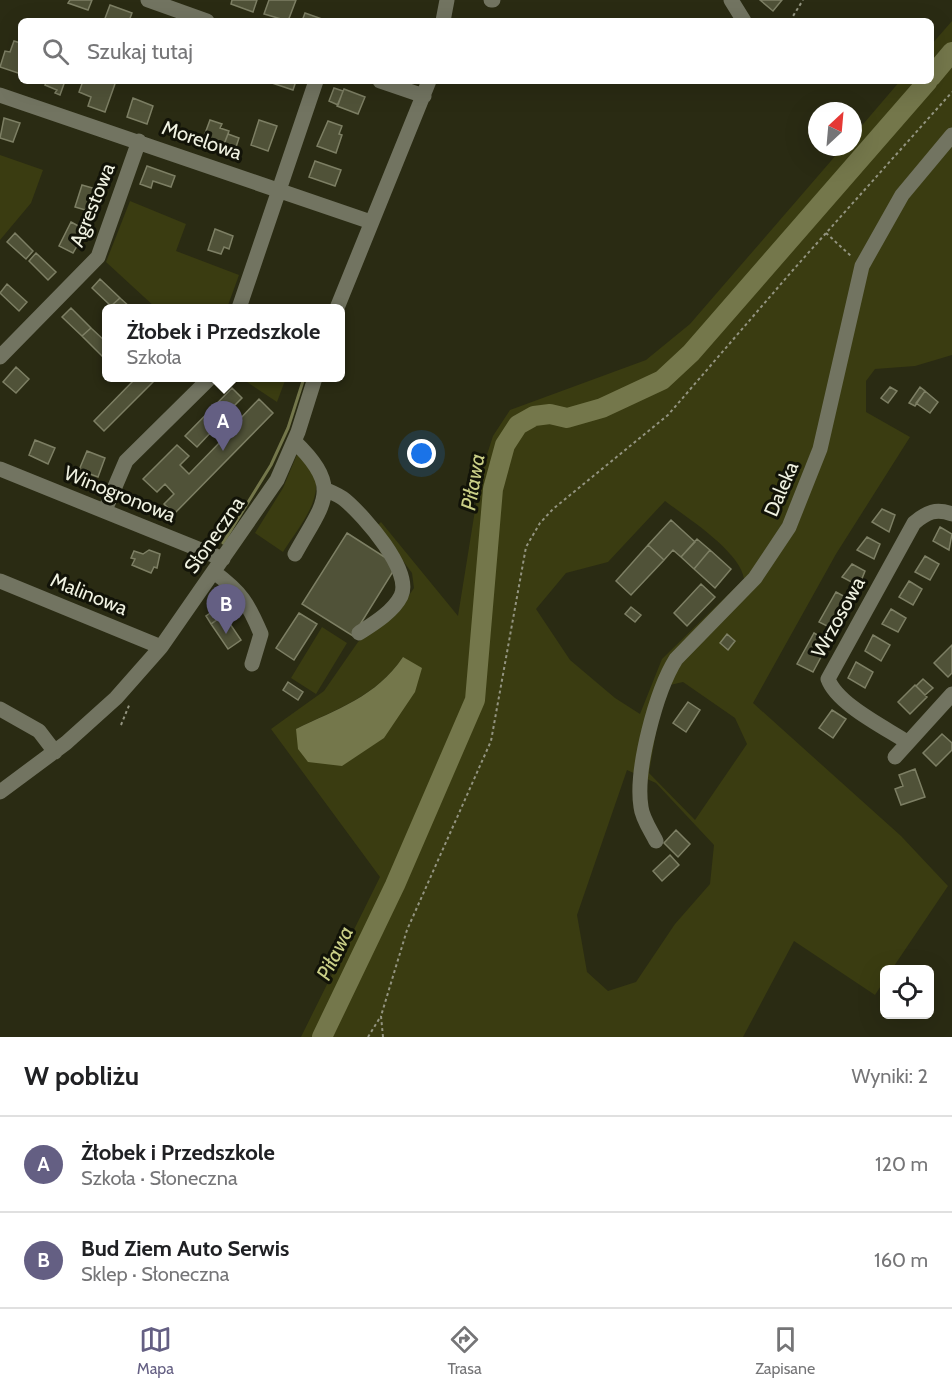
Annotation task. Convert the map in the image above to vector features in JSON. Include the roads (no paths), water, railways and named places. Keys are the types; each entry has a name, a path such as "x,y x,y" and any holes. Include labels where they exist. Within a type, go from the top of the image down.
{"street":[{"path":"148,0 199,18"},
{"path":"444,18 447,0"},
{"path":"730,0 742,18"},
{"path":"241,304 315,84"},
{"path":"389,84 424,96"},
{"path":"339,304 428,84"},
{"name":"Morelowa","path":"0,95 371,222"},
{"name":"Daleka","path":"656,841 641,809 641,787 654,710 666,675 676,659 755,578 789,527 820,449 862,266 902,195 952,135"},
{"name":"Agrestowa","path":"0,357 98,257 139,141"},
{"path":"105,510 126,461 206,382"},
{"name":"Słoneczna","path":"0,792 55,752 116,698 161,647 277,480 294,441 314,382"},
{"path":"294,441 315,461 325,496 319,515 295,554"},
{"name":"Winogronowa","path":"0,469 223,558"},
{"path":"324,489 344,498 390,553 404,580 401,596 393,606 359,633"},
{"name":"Wrzosowa","path":"907,742 839,695 832,689 828,679 914,523 925,513 941,510 952,514"},
{"path":"214,572 235,588 248,603 261,634 252,664"},
{"name":"Malinowa","path":"0,581 161,647"},
{"path":"895,757 952,694"},
{"path":"0,709 39,731 55,752"}],"waterway":[{"name":"Piława","path":"934,73 952,52"},
{"name":"Piława","path":"322,1037 395,885 475,700 493,489 505,445 518,425 534,416 550,414 567,418 602,408 662,380 691,353 925,84"},
{"path":"223,543 271,465 288,428 303,382"}],"place":[{"name":"Żłobek i Przedszkole","path":"223,451"},
{"name":"Bud Ziem Auto Serwis","path":"226,634"}]}
